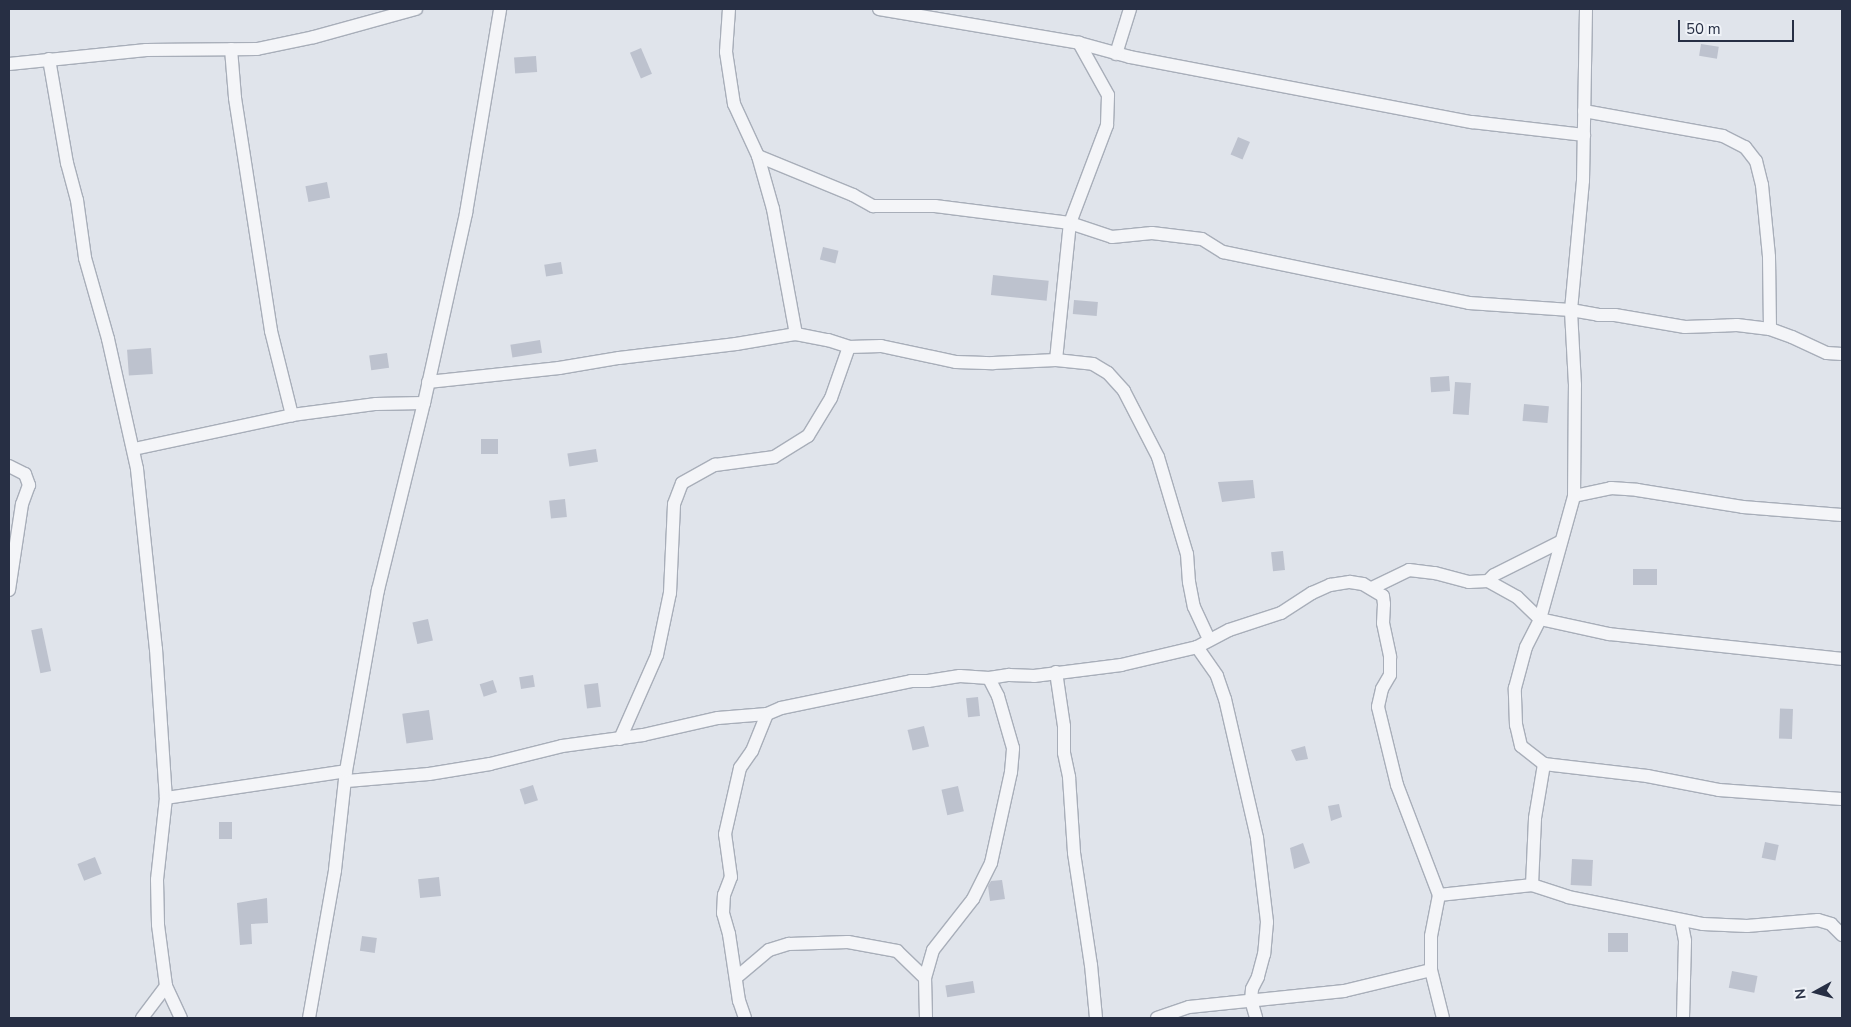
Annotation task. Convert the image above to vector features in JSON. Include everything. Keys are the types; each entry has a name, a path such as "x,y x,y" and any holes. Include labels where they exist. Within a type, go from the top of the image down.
{"street":[{"path":"9,64 146,50 258,49 306,39 416,9"},
{"path":"309,1018 335,870 347,776 378,590 424,403 466,213 500,9"},
{"path":"729,9 726,52 734,104 758,156 773,210 796,334"},
{"path":"879,9 1079,44 1116,54 1472,122 1584,135"},
{"path":"1116,54 1130,9"},
{"path":"1586,9 1584,181 1571,310 1575,385 1574,496 1540,618 1526,647 1515,688 1516,725 1521,746 1544,764 1647,776 1719,790 1842,799"},
{"path":"1056,360 1070,223 1107,125 1108,95 1079,44"},
{"path":"231,49 235,98 271,331 292,415"},
{"path":"49,59 67,163 77,200 85,258 108,339 134,449 156,649 166,798 157,880 158,925 166,986 182,1018"},
{"path":"1584,111 1722,136 1745,147 1756,161 1762,185 1769,257 1770,329"},
{"path":"758,156 853,195 873,206 935,206 1070,223 1112,236 1152,233 1202,239 1223,252 1469,303 1571,310 1598,316 1615,315 1685,328 1737,325 1770,329 1827,353 1842,354"},
{"path":"428,382 559,368 796,334 820,338 848,347 881,346 956,362 993,363 1056,360 1093,364 1108,373 1124,391 1158,457 1188,554 1189,582 1194,607 1210,639"},
{"path":"620,739 657,655 670,593 674,504 682,483 715,464 774,457 808,436 831,398 848,347"},
{"path":"134,449 292,415 376,404 424,403"},
{"path":"9,466 25,474 29,486 22,504 9,590"},
{"path":"1574,496 1611,488 1637,490 1743,507 1842,515"},
{"path":"1488,581 1494,575 1560,542"},
{"path":"1372,588 1409,570 1436,573 1469,582 1488,581 1517,597 1540,618 1631,638 1842,659"},
{"path":"166,798 347,776 429,774 505,761 562,746 620,739 684,727 718,718 767,714 781,708 861,692 879,686 960,676 990,678 1009,675 1034,676 1121,665 1196,647 1210,639 1281,613 1312,593 1330,585 1350,582 1363,584 1382,596 1384,604 1383,623 1390,657 1390,675 1382,688 1378,707 1381,723 1397,786 1439,895 1431,936 1431,970 1443,1018"},
{"path":"1196,647 1217,676 1225,699 1257,838 1267,922 1264,954 1258,977 1252,990 1251,1000 1256,1018"},
{"path":"1056,672 1064,726 1064,753 1069,776 1074,853 1091,965 1096,1018"},
{"path":"926,1018 925,978 933,950 973,899 991,863 1011,772 1013,748 998,696 990,678"},
{"path":"745,1018 739,1001 737,978 723,913 724,895 731,877 724,834 740,768 752,751 767,714"},
{"path":"1532,885 1535,818 1544,764"},
{"path":"1439,895 1532,885 1568,897 1703,924 1747,926 1818,920 1831,924 1842,935"},
{"path":"1681,920 1685,948 1682,1018"},
{"path":"737,978 769,950 789,944 848,942 897,951 925,978"},
{"path":"1157,1018 1189,1007 1344,991 1431,970"},
{"path":"142,1018 166,986"}],"building":[{"path":"1701,44 1719,47 1717,59 1699,56"},
{"path":"641,48 652,74 641,78 630,53"},
{"path":"536,56 537,72 515,73 514,58"},
{"path":"1238,137 1250,142 1243,160 1231,154"},
{"path":"327,182 330,198 308,202 305,186"},
{"path":"823,247 839,251 835,263 820,260"},
{"path":"561,262 563,274 546,277 544,265"},
{"path":"993,275 1049,281 1047,301 991,295"},
{"path":"1074,300 1098,302 1097,316 1073,314"},
{"path":"540,340 542,353 512,358 510,345"},
{"path":"151,348 153,374 129,376 127,350"},
{"path":"387,353 389,368 371,370 369,356"},
{"path":"1449,376 1450,391 1431,392 1430,377"},
{"path":"1455,382 1471,383 1469,415 1453,414"},
{"path":"1524,404 1549,406 1547,423 1523,421"},
{"path":"481,439 498,439 498,454 481,454"},
{"path":"596,449 598,462 569,466 567,454"},
{"path":"1253,480 1255,498 1222,502 1218,482"},
{"path":"565,499 567,517 551,519 549,501"},
{"path":"1283,551 1285,570 1273,571 1271,552"},
{"path":"1633,569 1657,569 1657,585 1633,585"},
{"path":"428,619 433,640 417,644 412,623"},
{"path":"42,628 51,671 40,673 31,630"},
{"path":"533,675 535,687 521,689 519,677"},
{"path":"493,680 497,692 484,697 480,684"},
{"path":"598,683 601,707 587,709 584,685"},
{"path":"978,697 980,716 968,717 966,698"},
{"path":"1780,709 1793,709 1792,739 1779,739"},
{"path":"429,710 433,740 406,743 402,714"},
{"path":"924,726 929,746 913,750 908,730"},
{"path":"1305,746 1308,759 1296,761 1291,750"},
{"path":"533,785 538,800 525,805 520,789"},
{"path":"958,786 964,811 947,815 941,790"},
{"path":"1339,804 1342,817 1331,821 1328,806"},
{"path":"219,822 232,822 232,839 219,839"},
{"path":"1765,842 1779,845 1775,861 1762,858"},
{"path":"1303,843 1310,863 1294,869 1290,848"},
{"path":"95,857 102,874 84,881 77,864"},
{"path":"1572,859 1593,860 1592,886 1571,885"},
{"path":"439,877 441,896 420,898 418,879"},
{"path":"1002,880 1005,899 990,901 988,886 991,881"},
{"path":"267,898 268,923 251,924 252,944 240,945 237,903"},
{"path":"1608,933 1628,933 1628,952 1608,952"},
{"path":"362,936 377,938 375,953 360,951"},
{"path":"1732,971 1758,976 1754,993 1729,988"},
{"path":"973,981 975,993 947,997 945,985"}]}
